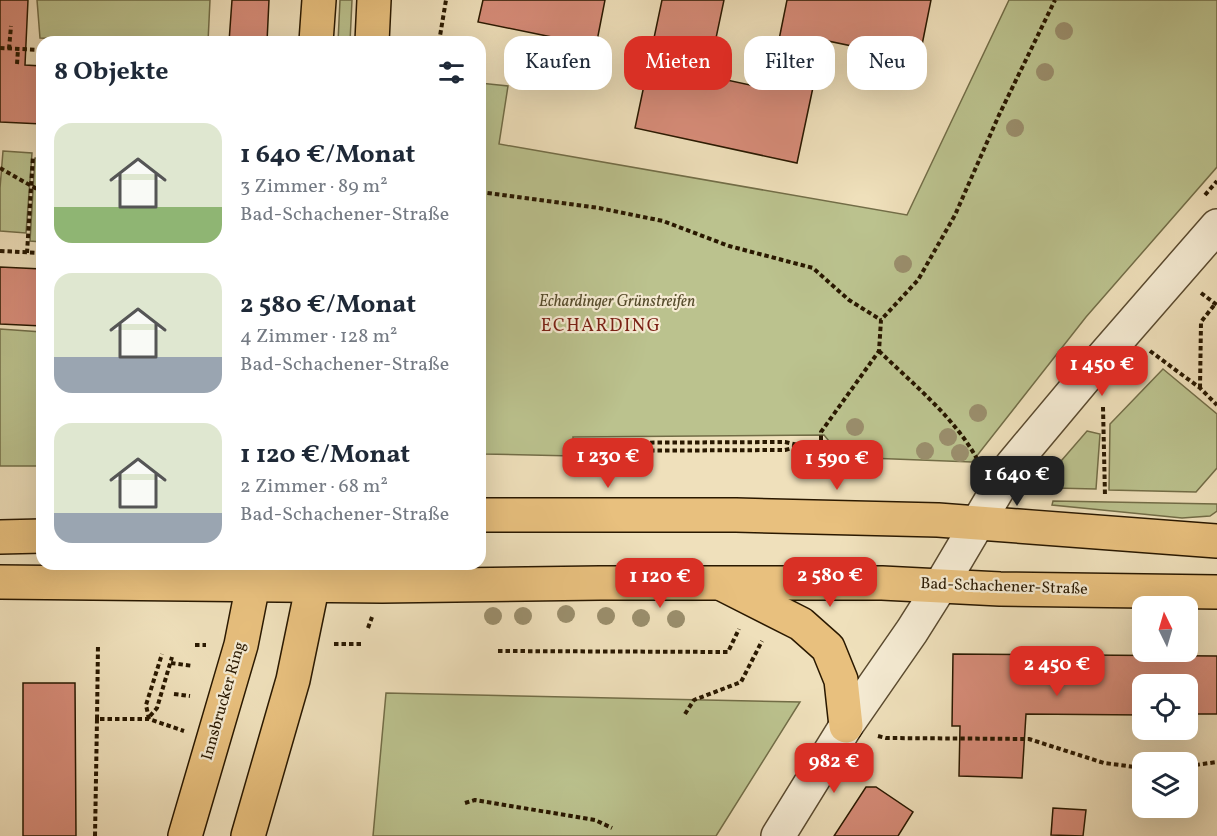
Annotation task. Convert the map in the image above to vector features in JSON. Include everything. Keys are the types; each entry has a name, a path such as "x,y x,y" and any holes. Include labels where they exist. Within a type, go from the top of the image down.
{"main road":[{"path":"316,36 319,0"},
{"path":"372,36 374,0"},
{"path":"486,515 838,517 938,520 1217,541"},
{"path":"0,537 36,536"},
{"name":"Bad-Schachener-Straße","path":"0,582 255,574 720,583 882,583 1000,589 1217,592"},
{"name":"Innsbrucker Ring","path":"185,836 241,645 255,574"},
{"path":"249,836 293,680 315,575"},
{"path":"720,583 801,624 828,648 841,680 846,726"}],"street":[{"path":"778,836 846,726 912,631 1012,465 1217,226"}],"path":[{"path":"440,36 446,0"},
{"path":"850,448 821,470 821,432 879,351 881,320 918,280 955,215 999,115 1055,0"},
{"path":"9,49 11,26"},
{"path":"0,48 36,50"},
{"path":"17,64 18,49"},
{"path":"27,253 33,156"},
{"path":"0,168 36,189"},
{"path":"486,193 599,208 663,221 729,246 813,268 849,300 881,320"},
{"path":"0,251 36,253"},
{"path":"1198,291 1216,304 1201,322 1200,388"},
{"path":"1149,350 1200,388 1217,405"},
{"path":"879,351 949,419 969,444 981,467"},
{"path":"1103,401 1105,496"},
{"path":"575,443 785,441 802,446"},
{"path":"575,451 785,450 802,446 820,446"},
{"path":"802,446 802,471"},
{"path":"498,651 728,651 741,626"},
{"path":"685,714 694,700 741,682 765,634"},
{"path":"95,836 98,644"},
{"path":"149,717 146,705 162,654"},
{"path":"149,717 158,708 172,660 193,666"},
{"path":"174,694 190,696"},
{"path":"97,718 149,717 186,731"},
{"path":"846,726 886,738 1029,739 1104,763 1132,767"},
{"path":"1198,765 1217,762"},
{"path":"465,803 475,800 595,820 612,828"}],"green space":[{"path":"37,0 210,0 208,36 40,36"},
{"path":"340,0 352,0 350,36 338,36"},
{"name":"Echardinger Grünstreifen","path":"1009,0 1217,0 1217,167 1086,317 972,462 842,457 824,435 573,437 574,456 486,454 486,84 504,86 504,90 507,90 499,144 907,215"},
{"path":"3,151 32,153 26,233 0,231"},
{"path":"35,158 36,242 30,241"},
{"path":"0,329 36,332 36,466 0,466"},
{"path":"1163,369 1217,414 1217,468 1196,492 1109,490 1110,424"},
{"path":"1087,431 1100,434 1096,489 1054,488 1049,475"},
{"path":"1053,501 1217,504 1217,511 1210,516 1182,518 1052,505"},
{"path":"386,693 800,702 716,836 373,836"}],"building":[{"path":"0,0 28,0 25,65 36,66 36,124 0,122"},
{"path":"232,0 269,0 267,36 229,36"},
{"path":"483,0 605,0 598,36 547,36 478,22"},
{"path":"662,0 724,0 716,36 654,36"},
{"path":"787,0 931,0 924,36 847,36 847,45 835,42 835,36 780,36"},
{"path":"732,81 744,84 744,90 812,90 797,163 635,128 643,90 732,90"},
{"path":"0,267 36,269 36,326 0,324"},
{"path":"953,654 1132,655 1132,662 1198,662 1198,656 1217,656 1217,714 1198,714 1198,674 1132,674 1132,715 1026,714 1022,778 959,776 960,726 952,726"},
{"path":"23,683 75,683 76,836 23,836"},
{"path":"866,787 876,787 913,812 898,836 834,836"},
{"path":"1053,808 1086,810 1083,836 1051,835"}],"district":[{"name":"ECHARDING","path":"601,326"}]}
